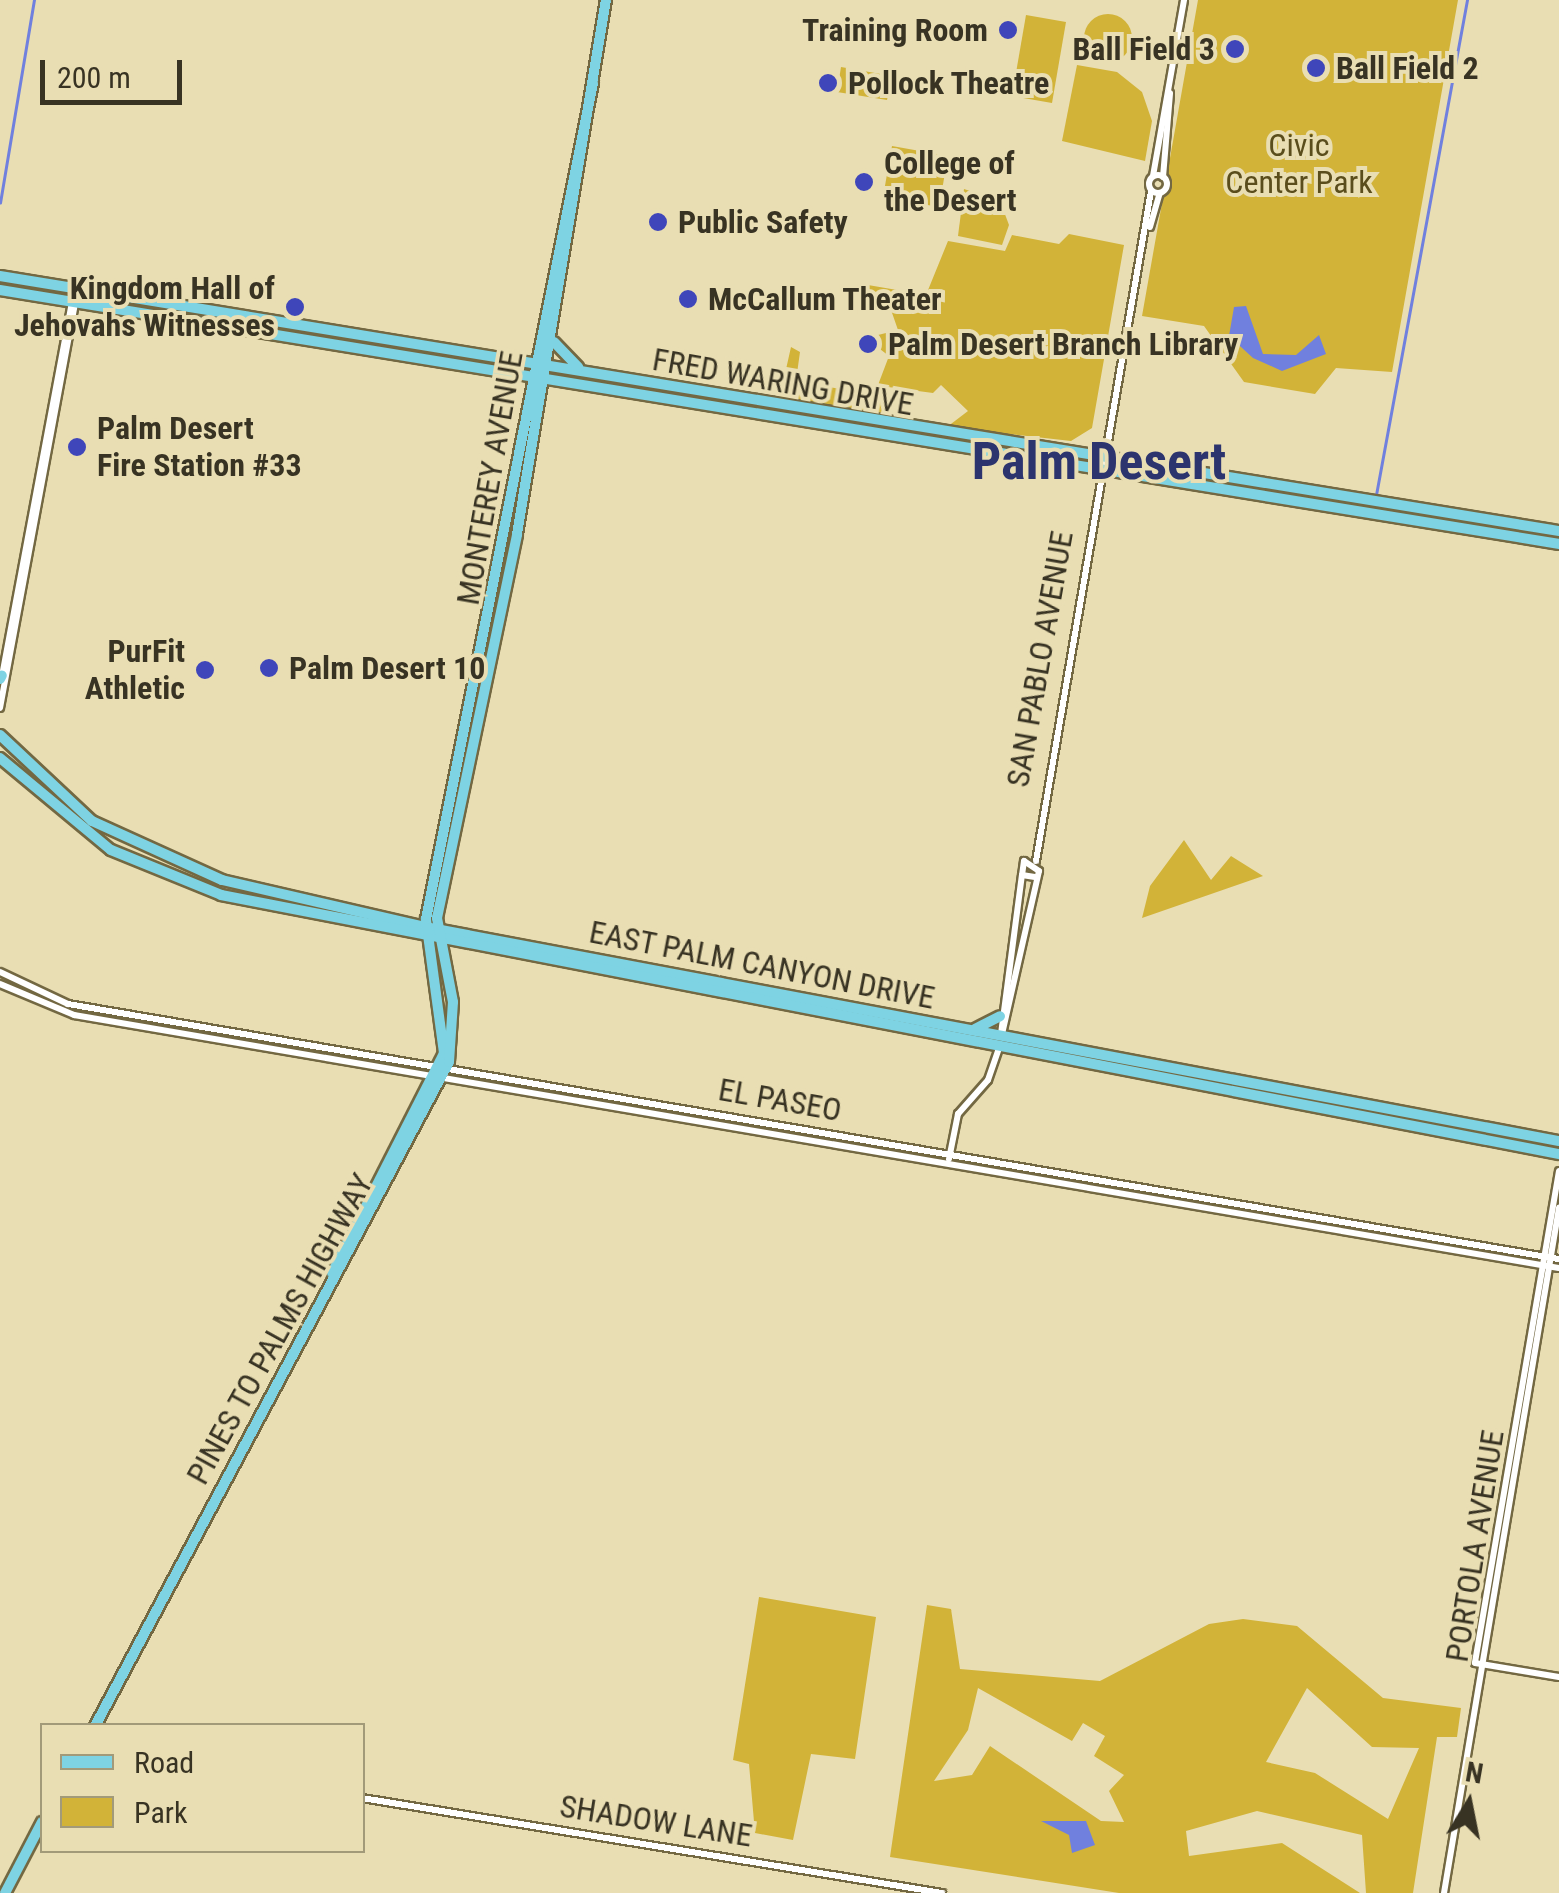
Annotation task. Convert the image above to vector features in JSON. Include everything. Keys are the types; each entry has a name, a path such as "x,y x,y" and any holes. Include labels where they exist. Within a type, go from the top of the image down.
{"main road":[{"name":"MONTEREY AVENUE","path":"431,928 470,728 502,616 540,371 552,337 606,0"},
{"name":"MONTEREY AVENUE","path":"431,942 480,658 540,371 593,83"},
{"name":"FRED WARING DRIVE","path":"0,276 458,358 1559,532"},
{"path":"0,290 417,357 458,358"},
{"path":"162,318 221,314"},
{"path":"552,337 566,363 607,376"},
{"name":"FRED WARING DRIVE","path":"458,358 494,358 540,371 607,376 1559,544"},
{"path":"496,588 502,616"},
{"path":"470,728 480,658"},
{"name":"EAST PALM CANYON DRIVE","path":"0,735 68,804 145,852 224,881 431,928 1559,1141"},
{"name":"EAST PALM CANYON DRIVE","path":"0,758 58,815 159,874 431,942 1559,1154"},
{"name":"PINES TO PALMS HIGHWAY","path":"97,1723 442,1072 446,1022 431,942"},
{"path":"622,977 667,973"},
{"path":"720,996 780,994"},
{"path":"972,1030 1000,1016"},
{"path":"1140,1074 1196,1072"},
{"path":"4,1893 40,1826"}],"street":[{"path":"1156,192 1153,176 1184,0"},
{"path":"1156,192 1163,176 1169,87"},
{"path":"1153,176 1163,176"},
{"name":"SAN PABLO AVENUE","path":"948,1159 958,1114 988,1080 1002,1036 1035,877 1034,845 1101,462 1156,192"},
{"path":"1,678 77,290"},
{"path":"0,708 74,304"},
{"name":"SAN PABLO AVENUE","path":"1002,1036 1000,1016 1022,875 1032,860"},
{"path":"1022,875 1035,877"},
{"name":"EL PASEO","path":"0,972 56,1001 1023,1172 1532,1254 1559,1267"},
{"path":"0,984 66,1014 362,1064 442,1072"},
{"path":"237,1042 261,1038"},
{"path":"320,1056 354,1053 362,1064"},
{"name":"PORTOLA AVENUE","path":"1478,1663 1544,1297 1559,1171"},
{"name":"EL PASEO","path":"1035,1174 1074,1185 1548,1261"},
{"path":"1074,1185 1114,1188"},
{"name":"PORTOLA AVENUE","path":"1552,1226 1559,1208"},
{"name":"PORTOLA AVENUE","path":"1444,1893 1478,1663 1548,1261"},
{"path":"1478,1663 1559,1677"},
{"name":"SHADOW LANE","path":"365,1798 942,1893"}],"green space":[{"name":"Civic Center Park","path":"1198,0 1458,0 1392,372 1336,368 1315,394 1244,382 1204,326 1142,316"},
{"path":"1108,14 1125,21 1132,38 1125,55 1108,62 1091,55 1084,38 1091,21"},
{"path":"1026,15 1066,22 1052,103 1012,96"},
{"path":"1077,65 1117,72 1142,92 1152,121 1145,161 1062,141"},
{"path":"841,67 892,76 887,100 837,92"},
{"path":"892,146 948,156 939,207 883,197"},
{"path":"964,189 1000,201 1009,225 1002,245 958,236"},
{"path":"1069,234 1124,245 1092,428 1071,441 947,427 968,411 941,385 933,393 888,387 882,418 845,410 849,384 878,385 889,356 876,346 878,335 898,330 890,307 864,304 868,285 926,295 948,241 1005,251 1012,235 1059,244"},
{"path":"791,347 800,352 793,402 798,382 847,390 843,412 784,401 780,396"},
{"path":"1184,840 1211,880 1231,856 1263,876 1142,918 1150,886"},
{"path":"759,1597 876,1617 855,1759 811,1754 793,1840 755,1833 749,1764 733,1760"},
{"path":"927,1605 951,1609 960,1669 1100,1681 1209,1624 1243,1619 1297,1626 1383,1698 1461,1708 1457,1737 1437,1737 1413,1893 1366,1893 1362,1835 1257,1811 1186,1831 1189,1856 1282,1843 1360,1893 1119,1893 890,1857","holes":["978,1688 1072,1741 1083,1723 1105,1736 1094,1756 1124,1775 1109,1791 1124,1822 1101,1821 990,1746 972,1775 934,1781 968,1730","1307,1688 1372,1747 1419,1748 1388,1819 1315,1773 1266,1762"]}],"water":[{"path":"1246,306 1263,354 1296,355 1319,335 1326,354 1282,371 1253,358 1229,336 1234,307"},
{"path":"1041,1821 1086,1821 1095,1845 1072,1853 1069,1835"}],"waterway":[{"path":"0,203 34,0"},
{"path":"1376,495 1467,0"}],"place":[{"name":"Training Room","path":"1008,30"},
{"name":"Ball Field 3","path":"1235,49"},
{"name":"Ball Field 2","path":"1316,68"},
{"name":"Pollock Theatre","path":"828,83"},
{"name":"College of the Desert","path":"864,182"},
{"name":"Public Safety","path":"658,222"},
{"name":"McCallum Theater","path":"688,299"},
{"name":"Kingdom Hall of Jehovahs Witnesses","path":"295,307"},
{"name":"Palm Desert Branch Library","path":"868,344"},
{"name":"Palm Desert Fire Station #33","path":"77,447"},
{"name":"Palm Desert 10","path":"269,668"},
{"name":"PurFit Athletic","path":"205,670"}],"district":[{"name":"Palm Desert","path":"1099,462"}]}
